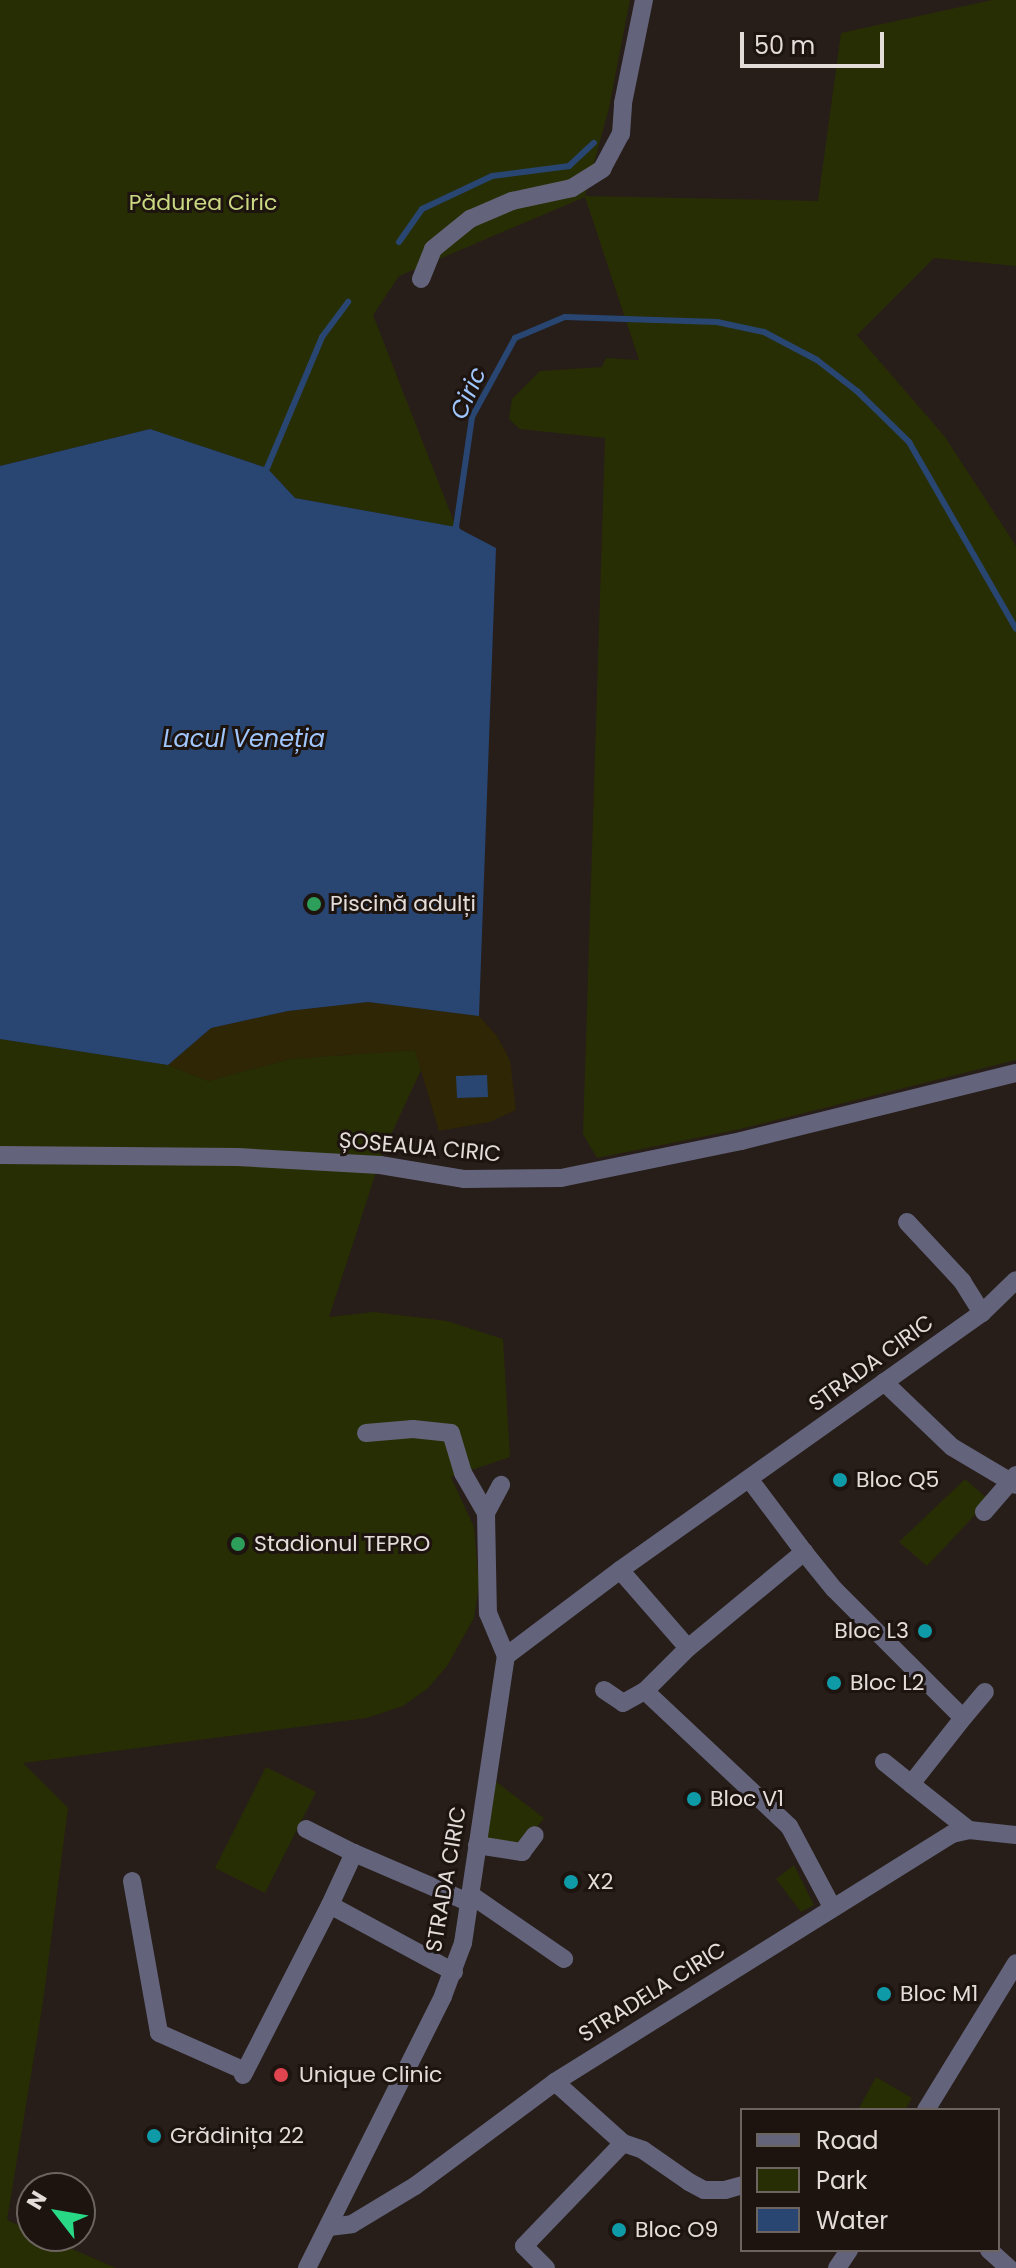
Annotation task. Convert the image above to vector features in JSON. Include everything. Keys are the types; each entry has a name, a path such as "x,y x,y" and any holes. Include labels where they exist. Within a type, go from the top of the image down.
{"street":[{"path":"421,279 433,249 470,219 512,201 572,188 602,169 621,134 623,103 644,0"},
{"name":"ȘOSEAUA CIRIC","path":"0,1155 238,1157 380,1165 465,1179 561,1178 741,1141 1016,1073"},
{"path":"907,1222 962,1281 982,1313"},
{"name":"STRADA CIRIC","path":"307,2268 454,1972 471,1899 506,1656 620,1570 982,1313 1016,1280"},
{"path":"884,1382 952,1447 1015,1481 984,1512"},
{"path":"366,1433 413,1429 451,1433 463,1473 486,1513 488,1613 506,1656"},
{"path":"750,1480 834,1589 963,1718"},
{"path":"486,1513 501,1485"},
{"path":"604,1690 623,1703 645,1691 688,1648 804,1552"},
{"path":"620,1570 688,1648"},
{"path":"645,1691 789,1826 832,1907"},
{"path":"911,1784 985,1692"},
{"path":"884,1762 969,1830"},
{"path":"306,1829 354,1853 471,1899 564,1959"},
{"name":"STRADELA CIRIC","path":"329,2227 352,2224 415,2186 555,2082 952,1834 969,1830 1016,1835"},
{"path":"477,1845 522,1852 535,1835"},
{"path":"132,1881 159,2033 244,2073 354,1853"},
{"path":"330,1905 454,1972"},
{"path":"927,2108 1013,1976"},
{"path":"555,2082 623,2143 643,2150 704,2190 725,2190 740,2186"},
{"path":"546,2268 524,2246 623,2143"},
{"path":"991,2252 1009,2268"}],"green space":[{"name":"Pădurea Ciric","path":"0,0 630,0 609,108 585,196 818,201 841,33 992,0 1016,0 1016,266 934,258 857,335 945,437 1016,546 1016,1060 736,1130 597,1158 583,1134 605,438 520,429 509,419 512,399 540,371 602,367 606,358 639,360 585,197 399,276 373,315 456,527 295,498 267,468 150,429 0,466"},
{"path":"0,1039 168,1065 208,1081 290,1059 415,1050 421,1070 382,1154 329,1317 374,1312 447,1321 503,1339 510,1457 451,1477 474,1527 479,1586 474,1618 447,1666 427,1689 403,1706 367,1718 23,1763 68,1808 43,2002 7,2220 16,2224 16,2252 79,2252 116,2268 0,2268"},
{"path":"965,1479 989,1500 927,1566 899,1542"},
{"path":"266,1767 316,1792 265,1893 215,1868"},
{"path":"490,1777 544,1818 520,1850 481,1843"},
{"path":"794,1865 814,1905 801,1912 776,1879"},
{"path":"876,2077 912,2098 906,2108 859,2108"}],"sand":[{"path":"368,1002 479,1016 497,1036 510,1060 516,1110 490,1122 439,1131 415,1050 290,1059 208,1081 168,1065 211,1028 288,1011"}],"water":[{"name":"Lacul Veneția","path":"150,429 267,468 295,498 456,527 496,548 479,1016 368,1002 288,1011 211,1028 168,1065 0,1039 0,466"},
{"path":"487,1075 488,1097 457,1098 456,1076"}],"waterway":[{"path":"399,242 422,209 492,176 569,166 594,143"},
{"path":"267,468 322,337 348,302"},
{"name":"Ciric","path":"459,534 456,527 472,417 515,338 565,317 717,322 764,332 817,360 857,391 909,442 1016,629"}],"place":[{"name":"Piscină adulți","path":"314,904"},
{"name":"Bloc Q5","path":"840,1480"},
{"name":"Stadionul TEPRO","path":"238,1544"},
{"name":"Bloc L3","path":"925,1631"},
{"name":"Bloc L2","path":"834,1683"},
{"name":"Bloc V1","path":"694,1799"},
{"name":"X2","path":"571,1882"},
{"name":"Bloc M1","path":"884,1994"},
{"name":"Unique Clinic","path":"281,2075"},
{"name":"Grădinița 22","path":"154,2136"},
{"name":"Bloc O9","path":"619,2230"}]}
